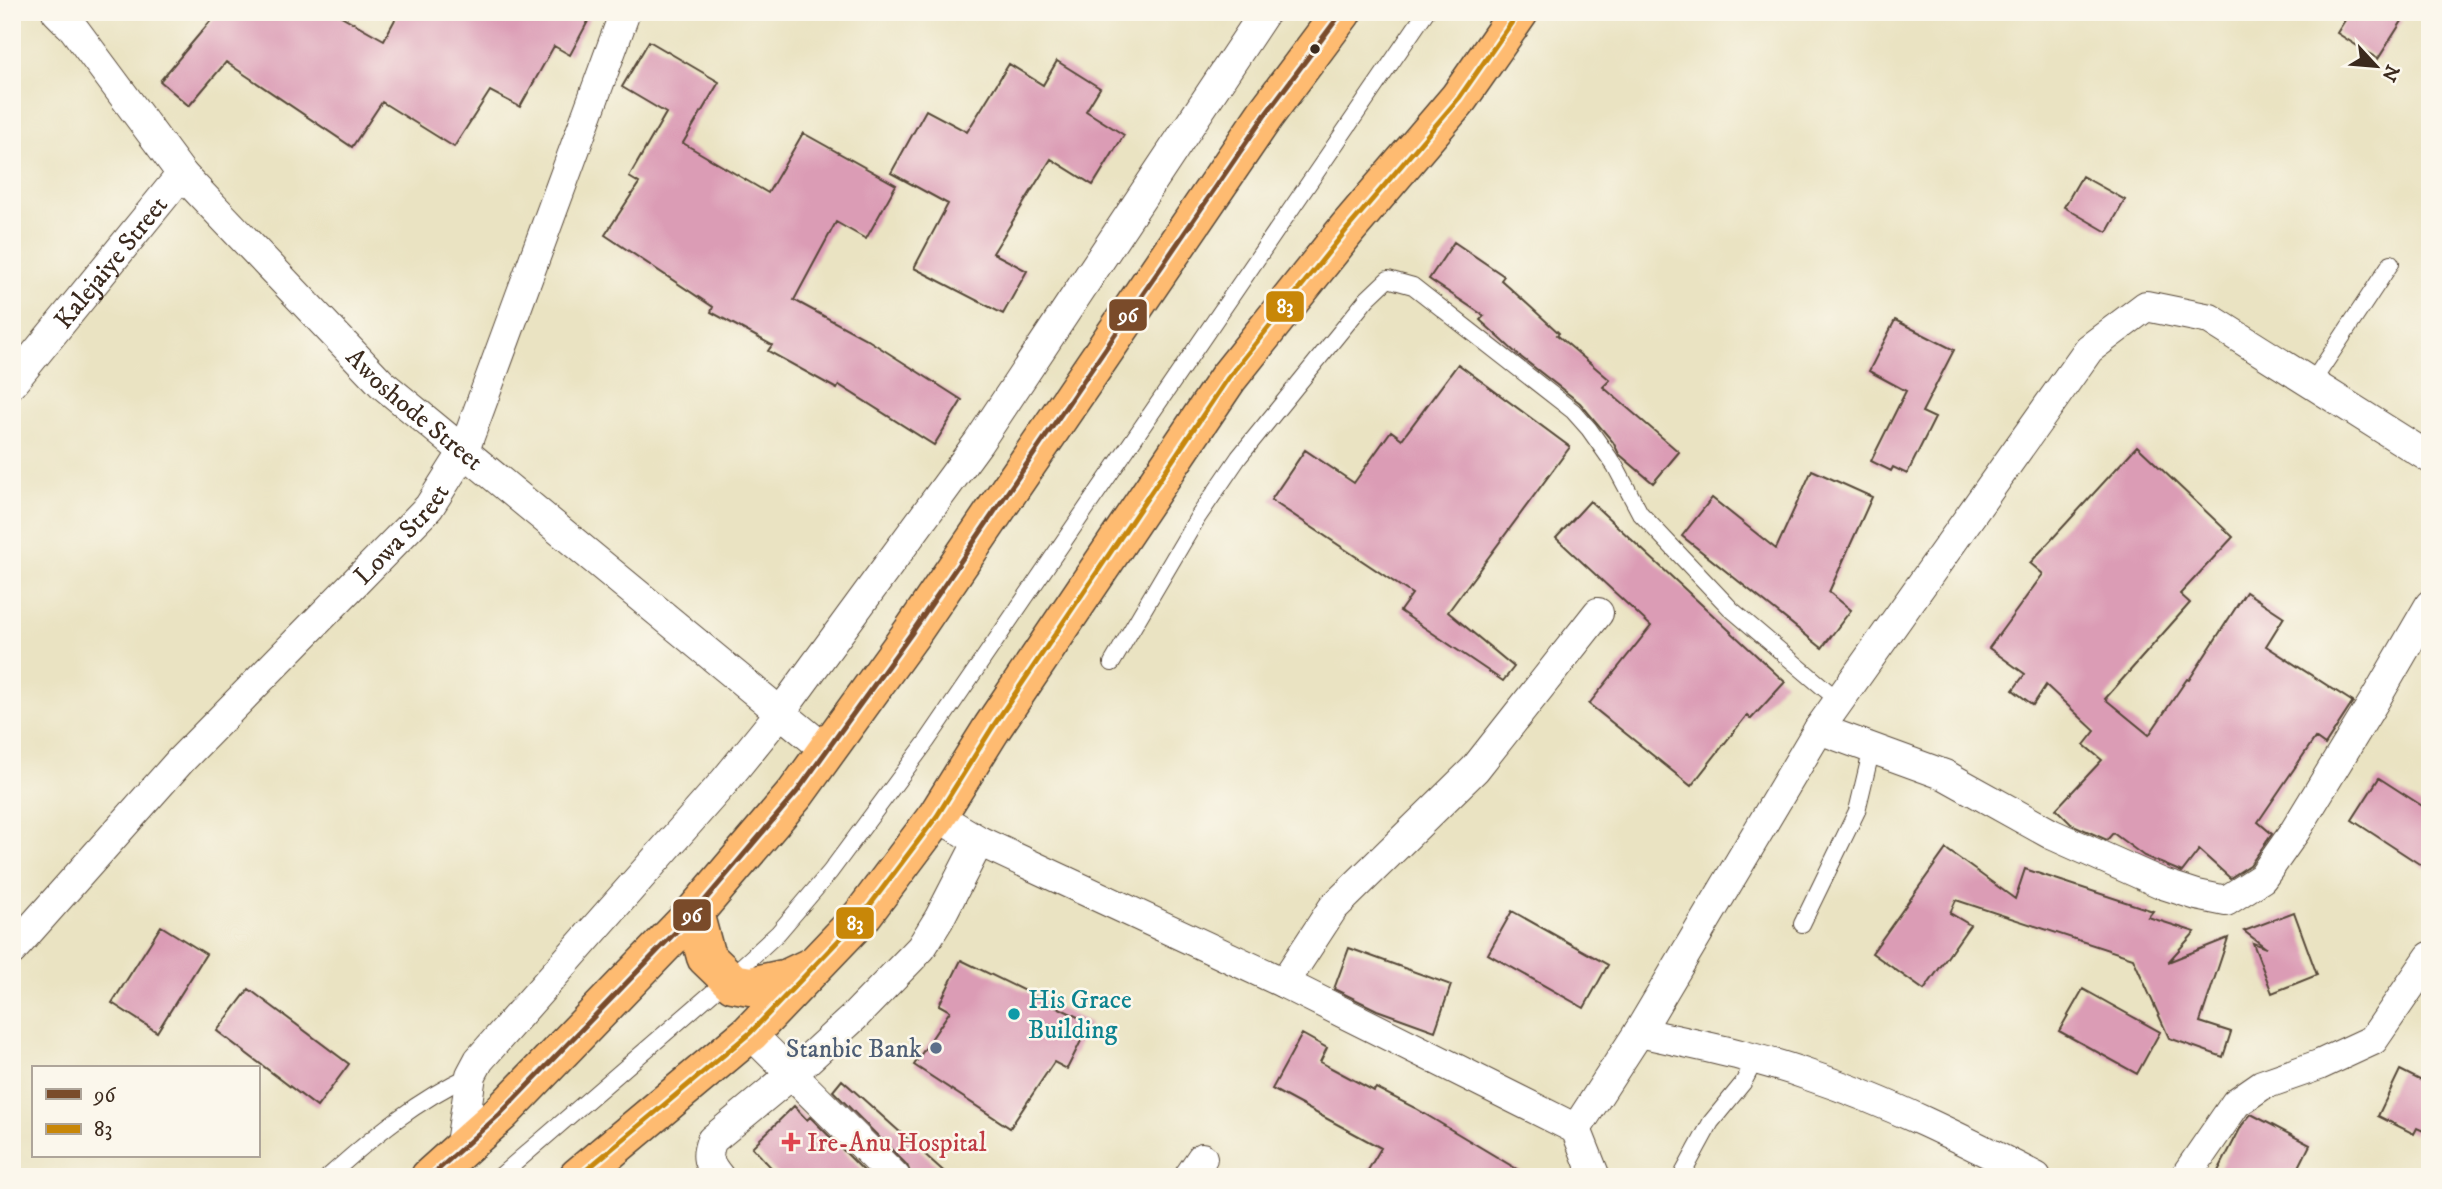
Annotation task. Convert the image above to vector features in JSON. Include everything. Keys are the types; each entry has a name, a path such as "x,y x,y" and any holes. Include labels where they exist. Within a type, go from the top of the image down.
{"highway":[{"path":"430,1177 500,1114 694,913 796,793 911,634 1265,115 1342,12"},
{"path":"578,1177 750,1033 861,917 937,816 992,728 1228,378 1459,97 1519,12"},
{"path":"694,913 706,957 733,983 750,986 788,978 814,966"}],"street":[{"name":"Lowa Street","path":"12,950 180,761 429,507 463,453 625,12"},
{"path":"460,1151 471,1075 480,1060 724,782 780,713 978,443 1265,12"},
{"name":"Awoshode Street","path":"73,18 182,174 382,384 826,750"},
{"name":"Kalejaiye Street","path":"12,383 182,174"},
{"path":"1576,1129 1639,1032 1819,729 2090,349 2146,306 2210,319 2430,458"},
{"path":"1819,729 1945,775 2051,834 2163,884 2226,901 2262,878 2295,831 2430,605"},
{"path":"1284,983 1333,908 1475,769 1598,613"},
{"path":"937,816 979,841 1284,983 1576,1129 1595,1177"},
{"path":"719,1177 708,1163 707,1152 712,1140 792,1074 853,1018 921,948 979,841"},
{"path":"2185,1177 2236,1103 2262,1086 2319,1065 2373,1040 2430,957"},
{"path":"1639,1032 1756,1058 1812,1076 1922,1119 2036,1177"},
{"path":"750,1033 895,1177"}],"lane":[{"path":"499,1177 778,933 830,872 927,741 1426,12"},
{"path":"2311,384 2391,263"},
{"path":"1112,663 1198,517 1239,457 1367,299 1388,279 1413,286 1573,411 1615,466 1640,513 1731,609 1839,701"},
{"path":"1802,924 1857,811 1872,748"},
{"path":"1681,1177 1711,1122 1743,1083 1756,1058"},
{"path":"328,1177 417,1103 471,1075"}],"building":[{"path":"218,12 334,12 384,40 399,12 593,12 570,55 554,46 520,107 490,91 454,147 382,102 352,147 226,62 189,106 160,81"},
{"path":"2350,12 2388,12 2402,21 2378,59 2337,33"},
{"path":"649,41 719,82 683,143 768,193 803,133 896,185 866,239 836,222 794,300 868,340 962,400 934,445 839,385 837,389 768,351 772,345 711,312 713,307 605,235 639,183 629,177 666,113 622,87"},
{"path":"1057,61 1100,88 1086,111 1124,135 1093,185 1051,159 993,253 1027,271 1003,314 914,268 948,204 891,173 926,110 967,132 1009,64 1043,85"},
{"path":"2082,176 2125,200 2107,232 2064,207"},
{"path":"1454,242 1504,276 1501,280 1559,333 1557,335 1610,380 1603,387 1679,452 1653,483 1619,454 1613,442 1580,403 1517,354 1480,320 1484,316 1429,279"},
{"path":"1895,320 1954,350 1922,412 1935,418 1907,474 1893,467 1891,471 1871,461 1906,391 1869,371"},
{"path":"1458,364 1570,447 1448,612 1514,667 1503,681 1400,611 1412,594 1271,500 1305,450 1354,483 1391,431 1402,439"},
{"path":"2137,446 2233,537 2180,594 2190,603 2105,699 2149,735 2187,679 2189,680 2246,592 2284,617 2266,646 2353,702 2325,745 2315,738 2258,822 2272,834 2250,865 2230,878 2199,850 2182,872 2144,856 2113,833 2107,840 2071,824 2056,809 2102,760 2084,745 2095,731 2046,685 2033,705 2013,690 2025,674 1989,648 2043,574 2030,563"},
{"path":"1812,470 1872,497 1829,592 1851,610 1822,648 1682,536 1712,498 1776,549"},
{"path":"1590,501 1785,682 1751,719 1747,715 1691,786 1589,704 1651,626 1556,538"},
{"path":"2379,778 2430,811 2430,871 2352,820"},
{"path":"1946,849 2015,899 2025,869 2153,911 2148,917 2195,932 2168,962 2228,938 2200,1022 2231,1032 2223,1057 2169,1038 2133,958 1956,900 1950,913 1970,925 1924,990 1872,953"},
{"path":"1512,911 1608,965 1584,1008 1488,954"},
{"path":"2294,912 2317,975 2272,993 2253,943 2266,948 2244,931"},
{"path":"161,926 206,954 157,1032 112,1003"},
{"path":"1349,948 1451,985 1435,1031 1377,1010 1334,989"},
{"path":"961,960 1090,1023 1067,1069 1054,1062 1010,1128 914,1065 950,1011 939,1005"},
{"path":"249,989 349,1064 317,1107 217,1031"},
{"path":"2083,989 2160,1032 2137,1074 2059,1031"},
{"path":"1302,1034 1327,1048 1320,1062 1374,1091 1376,1088 1415,1108 1530,1177 1364,1177 1381,1148 1272,1089"},
{"path":"2400,1070 2430,1085 2430,1134 2417,1128 2414,1134 2378,1116"},
{"path":"842,1080 950,1177 912,1177 907,1165 833,1091"},
{"path":"794,1106 807,1120 810,1117 870,1177 780,1177 752,1147"},
{"path":"2251,1114 2310,1145 2294,1177 2215,1177 2242,1125"}],"transit line":[{"name":"96","path":"430,1177 500,1114 694,913 796,793 911,634 1265,115 1342,12"},
{"name":"83","path":"578,1177 750,1033 861,917 937,816 992,728 1228,378 1348,228 1459,98 1519,12"}],"place":[{"name":"His Grace Building","path":"1014,1014"},
{"name":"Stanbic Bank","path":"936,1048"},
{"name":"Ire-Anu Hospital","path":"791,1142"}]}
